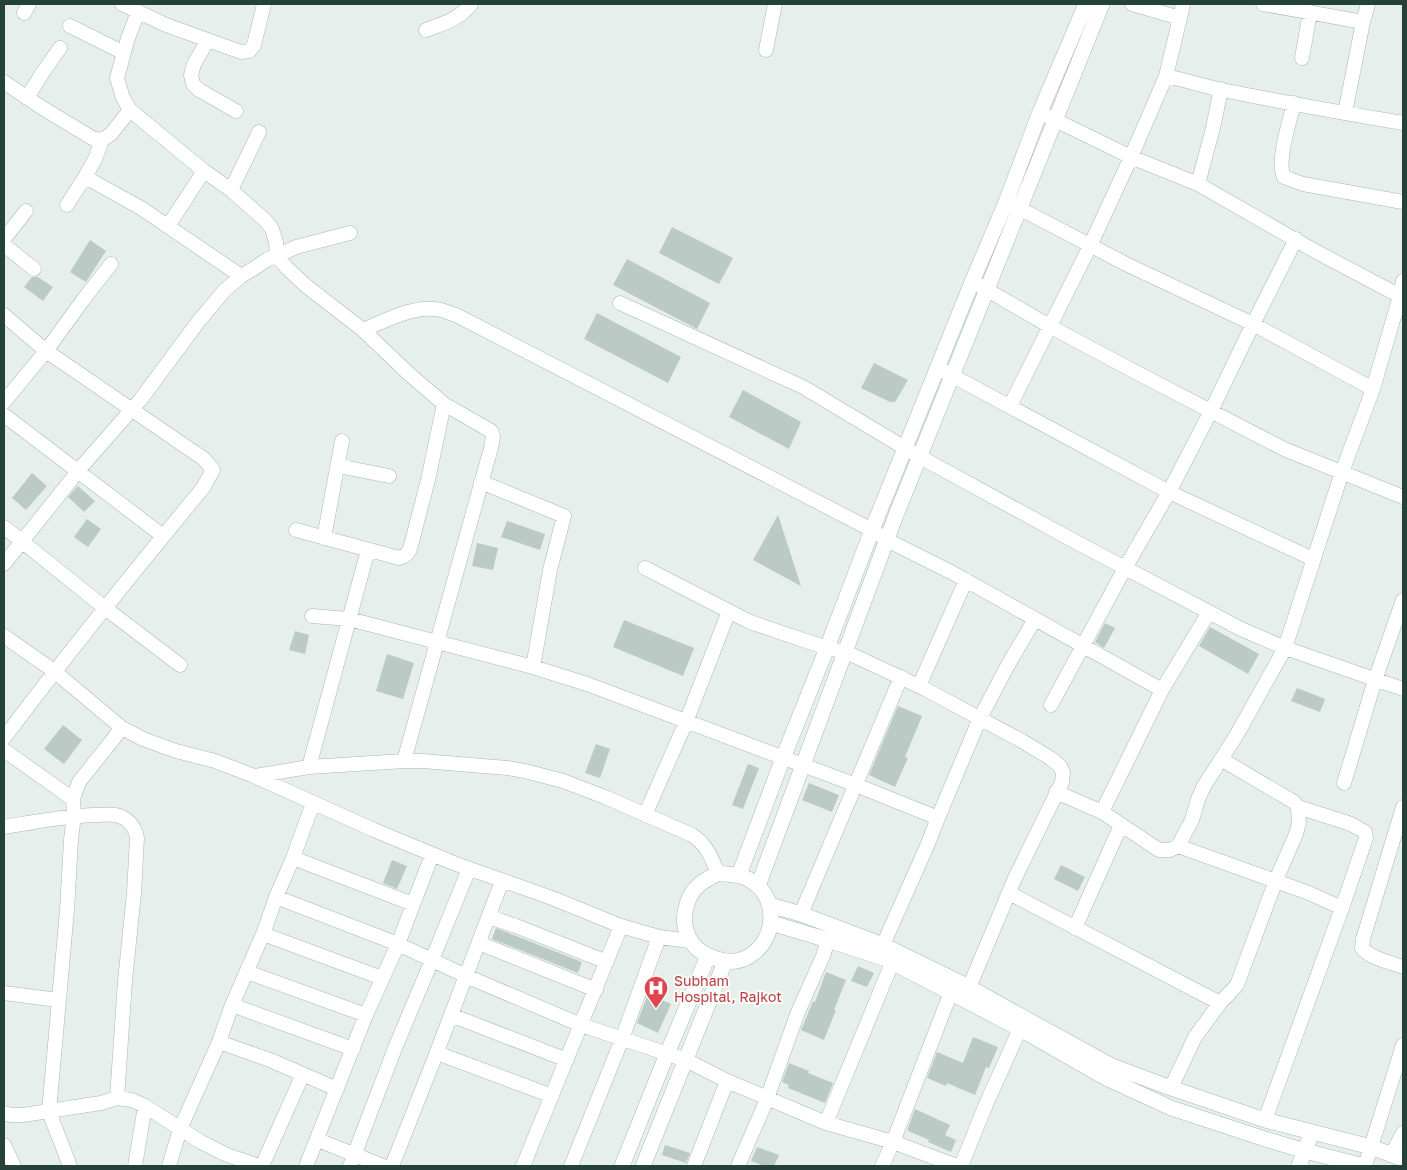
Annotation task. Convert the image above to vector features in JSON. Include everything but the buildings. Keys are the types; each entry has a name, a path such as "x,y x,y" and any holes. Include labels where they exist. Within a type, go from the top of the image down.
{"main road":[{"path":"758,886 887,540 987,290 1040,112 1086,4"},
{"path":"739,875 872,530 972,282 1056,121 1102,4"},
{"path":"718,873 739,875 749,880 758,886 770,905 771,923 768,936 750,956 738,961 725,962 700,952 690,941 685,927 684,912 689,898 698,885 718,873"},
{"path":"770,905 801,914 883,945 1020,1029 1106,1078 1171,1108 1305,1151 1364,1166"},
{"path":"771,923 886,959 961,993 1008,1010 1112,1066 1265,1120 1371,1147 1397,1157"},
{"path":"622,1166 708,956"},
{"path":"643,1166 725,962"},
{"path":"1299,1166 1312,1132"}],"street":[{"path":"122,4 166,25 241,52 249,50 254,45 264,4"},
{"path":"426,30 456,19 471,4"},
{"path":"766,50 775,4"},
{"path":"1132,4 1180,18"},
{"path":"1010,406 1090,246 1166,76 1183,4"},
{"path":"1263,4 1364,22"},
{"path":"1345,113 1368,4"},
{"path":"138,12 128,38 117,78 123,98 130,110 231,190 265,220 272,229 276,242 277,256 305,285 363,330 444,404 491,431 493,437 491,448 404,762"},
{"path":"1302,58 1310,12"},
{"path":"70,26 124,53"},
{"path":"208,40 194,64 191,75 193,84 199,90 236,111"},
{"path":"27,98 60,48"},
{"path":"1166,76 1294,104 1403,123"},
{"path":"4,82 92,138 102,140"},
{"path":"1198,184 1221,89"},
{"path":"1294,104 1282,154 1281,171 1284,177 1304,184 1403,202"},
{"path":"66,205 95,159 102,140 111,134 130,110"},
{"path":"1040,112 1131,157 1198,184 1400,296"},
{"path":"231,190 259,132"},
{"path":"168,226 204,170"},
{"path":"85,177 141,208 241,276"},
{"path":"1013,206 1090,246 1253,324 1374,389"},
{"path":"4,239 26,211"},
{"path":"4,564 78,472 141,399 224,291 241,276 268,259 296,247 350,233"},
{"path":"1051,705 1212,411 1253,324 1296,240"},
{"path":"4,245 34,269"},
{"path":"4,402 111,264"},
{"path":"1056,792 1102,812 1159,850 1170,850 1178,846 1192,820 1204,786 1236,736 1285,648 1342,472 1374,389 1403,281"},
{"path":"972,282 1051,327 1284,449 1403,497"},
{"path":"620,303 803,387 920,457 1241,629 1285,648 1403,689"},
{"path":"363,330 404,313 425,309 440,310 456,315 872,530 887,540 966,580 1162,690"},
{"path":"4,315 46,350 204,459 212,470 203,488 54,671 4,738"},
{"path":"938,368 1169,492 1314,559"},
{"path":"296,530 399,558 406,555 410,548 428,480 444,404"},
{"path":"4,415 163,536"},
{"path":"324,538 342,441"},
{"path":"338,466 389,476"},
{"path":"481,482 564,516 550,570 532,667"},
{"path":"4,527 180,665"},
{"path":"309,767 368,550"},
{"path":"645,568 750,622 827,648 846,652 919,686 1022,741 1050,758 1060,766 1063,773 1062,782 961,993 882,1166"},
{"path":"919,686 966,580"},
{"path":"1344,783 1375,680 1403,600"},
{"path":"646,815 686,722 729,611"},
{"path":"1102,812 1162,690 1208,612"},
{"path":"312,616 350,619 532,667 587,684 856,785 938,818"},
{"path":"883,945 928,846 980,718 1035,619"},
{"path":"4,636 54,671 122,728 143,739 176,751 215,761 254,776 432,854 552,898 621,926 659,937 690,941"},
{"path":"801,914 900,677"},
{"path":"70,1166 49,1112 67,910 74,815 73,799 80,782 122,728"},
{"path":"4,750 73,799"},
{"path":"1221,759 1294,802 1298,807 1351,824 1365,832 1366,838 1265,1120"},
{"path":"254,776 309,767 424,761 525,771 563,781 606,797 692,835 701,841 706,848 718,873"},
{"path":"169,1166 176,1126 219,1042 232,1005 264,934 312,802"},
{"path":"1171,1088 1195,1037 1220,1003 1237,985 1276,880 1296,834 1299,823 1298,807"},
{"path":"1403,807 1363,939 1362,948 1373,957 1403,967"},
{"path":"4,827 74,815 115,815 125,819 136,831 138,838 125,980 117,1098"},
{"path":"1075,928 1121,825"},
{"path":"1178,846 1309,892 1342,908"},
{"path":"306,1166 318,1140 366,1015 398,944 432,854"},
{"path":"292,858 413,904"},
{"path":"352,1161 395,1048 469,869"},
{"path":"392,1166 502,881"},
{"path":"1009,893 1220,1003"},
{"path":"276,897 398,944 466,976 581,1025 686,1060 727,1081 826,1123 893,1142 959,1166 1020,1029"},
{"path":"489,917 607,962"},
{"path":"523,1166 621,926"},
{"path":"264,934 382,978"},
{"path":"570,1166 622,1039 659,937"},
{"path":"738,1166 828,940"},
{"path":"478,943 596,990"},
{"path":"826,1123 892,963"},
{"path":"246,972 366,1015"},
{"path":"4,993 58,1000"},
{"path":"232,1005 353,1049"},
{"path":"451,1015 567,1060"},
{"path":"219,1042 270,1060 337,1089"},
{"path":"1364,1166 1403,1045"},
{"path":"437,1053 552,1096"},
{"path":"4,1113 23,1115 101,1103 117,1098 132,1100 150,1109 201,1142 227,1155 260,1166 303,1074"},
{"path":"694,1166 727,1081"},
{"path":"135,1166 150,1109"},
{"path":"1397,1157 1403,1133"},
{"path":"318,1140 352,1161 383,1166"},
{"path":"4,1146 14,1166"}],"place":[{"name":"Subham Hospital, Rajkot","path":"656,1009"}]}
